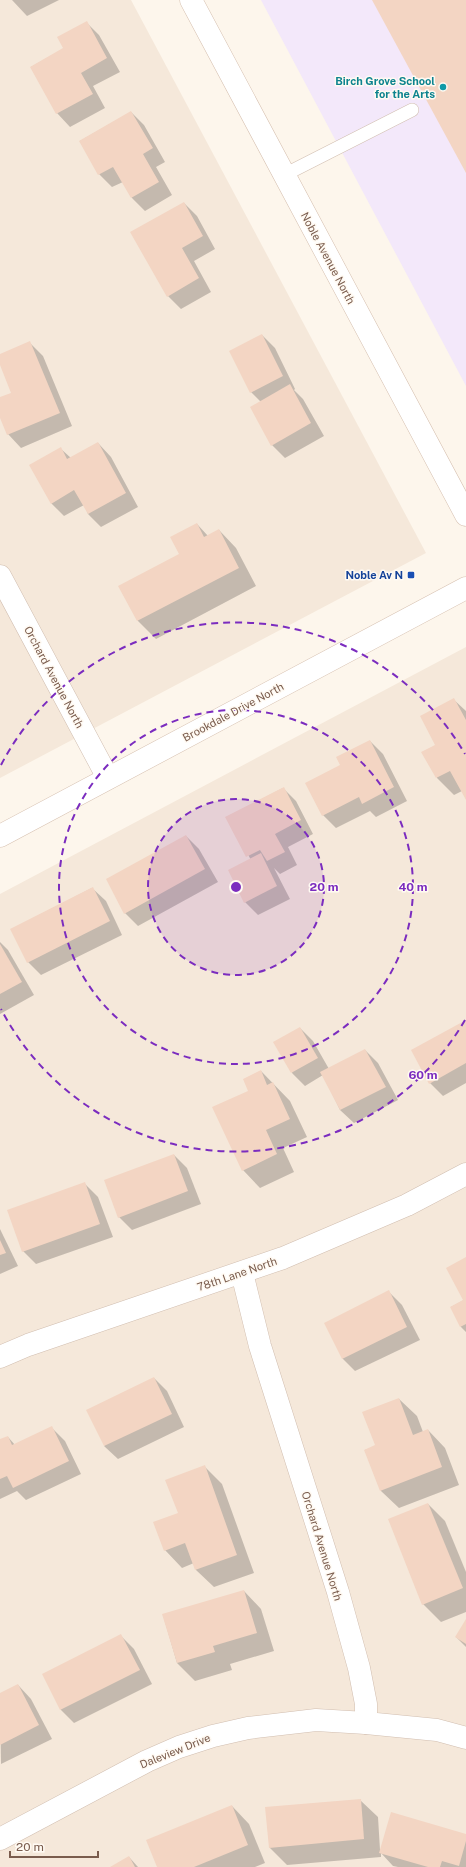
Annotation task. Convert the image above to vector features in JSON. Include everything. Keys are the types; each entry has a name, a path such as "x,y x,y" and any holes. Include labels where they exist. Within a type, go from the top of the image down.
{"street":[{"name":"Noble Avenue North","path":"191,0 466,515"},
{"name":"Orchard Avenue North","path":"0,576 108,778"},
{"name":"Brookdale Drive North","path":"0,836 466,588"},
{"name":"78th Lane North","path":"0,1357 28,1345 283,1258 407,1205 466,1174"},
{"name":"Orchard Avenue North","path":"242,1273 260,1346 338,1592 359,1668 366,1704 366,1723"},
{"name":"Daleview Drive","path":"0,1839 147,1761 179,1747 213,1736 255,1727 316,1720 366,1723"},
{"path":"366,1723 438,1730 466,1738"}],"lane":[{"path":"284,175 412,110"}],"shaded area":[{"path":"0,0 131,0 426,553 0,778"},
{"path":"261,0 466,0 466,386"},
{"path":"466,647 466,1867 0,1867 0,894"}],"building":[{"name":"Birch Grove School for the Arts","path":"372,0 466,0 466,173"},
{"path":"87,21 107,58 81,73 93,94 56,114 30,67 63,48 57,37"},
{"path":"131,111 153,148 143,154 159,182 131,198 113,167 98,175 79,141"},
{"path":"184,202 203,236 182,248 199,278 167,297 130,232"},
{"path":"262,334 283,376 250,393 229,351"},
{"path":"30,341 60,413 7,435 0,418 0,397 11,393 0,365 0,354"},
{"path":"290,384 311,423 271,446 250,407"},
{"path":"98,442 126,493 88,514 74,490 51,504 29,465 61,447 67,459"},
{"path":"197,523 204,537 219,529 239,568 137,621 118,586 179,554 170,537"},
{"path":"454,698 466,720 466,800 450,771 436,778 421,752 435,745 420,716"},
{"path":"370,740 394,787 362,804 359,797 322,816 305,783 340,765 336,757"},
{"path":"284,787 301,820 275,834 285,852 267,861 260,850 246,857 225,817"},
{"path":"186,835 205,869 124,914 106,879"},
{"path":"261,853 277,886 244,903 228,870"},
{"path":"93,887 110,921 27,963 10,929"},
{"path":"0,944 22,982 0,994"},
{"path":"466,1020 466,1063 429,1084 411,1050"},
{"path":"300,1027 318,1058 291,1073 273,1042"},
{"path":"365,1049 386,1087 340,1110 320,1072"},
{"path":"261,1070 267,1085 273,1082 290,1119 266,1130 277,1154 242,1171 212,1107 248,1091 243,1079"},
{"path":"174,1154 188,1191 118,1218 104,1180"},
{"path":"85,1182 100,1224 22,1252 7,1210"},
{"path":"0,1240 6,1253 0,1255"},
{"path":"466,1257 466,1324 460,1327 450,1307 463,1300 446,1268"},
{"path":"389,1290 407,1327 342,1359 324,1323"},
{"path":"154,1377 172,1414 104,1446 86,1410"},
{"path":"399,1398 413,1435 428,1429 442,1467 380,1491 364,1450 375,1445 362,1412"},
{"path":"52,1426 69,1461 13,1488 7,1476 0,1479 0,1439 8,1436 12,1445"},
{"path":"205,1465 237,1555 195,1570 185,1543 164,1551 153,1522 178,1513 165,1480"},
{"path":"428,1503 463,1588 422,1605 388,1519"},
{"path":"244,1590 257,1633 213,1646 215,1652 177,1663 162,1614"},
{"path":"466,1619 466,1644 455,1637"},
{"path":"121,1634 140,1670 60,1710 42,1674"},
{"path":"18,1684 39,1725 0,1745 0,1693"},
{"path":"361,1799 364,1839 269,1848 265,1807"},
{"path":"232,1805 248,1845 194,1867 157,1867 146,1840"},
{"path":"391,1812 466,1834 466,1841 459,1866 442,1861 440,1867 428,1867 379,1853"},
{"path":"129,1856 135,1867 110,1867"}],"place":[{"name":"Birch Grove School for the Arts","path":"443,87"},
{"name":"Noble Av N","path":"411,575"}]}
